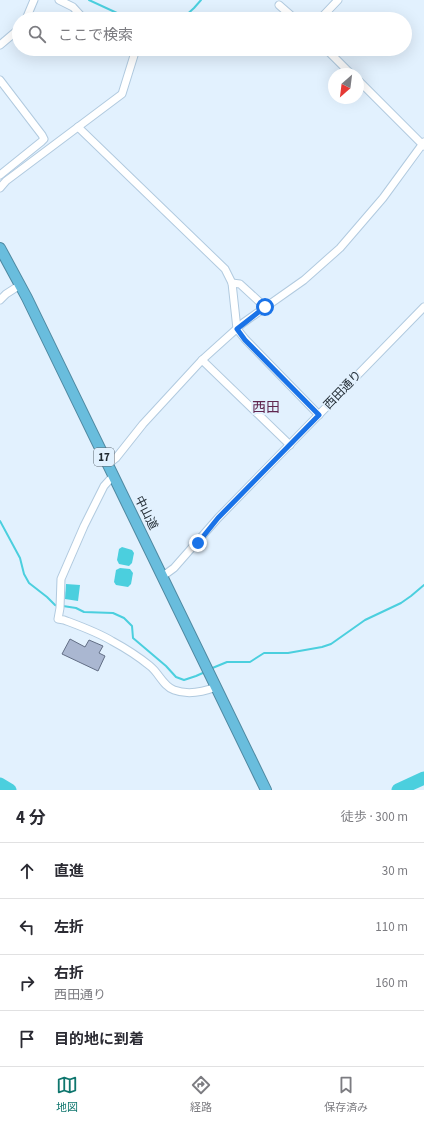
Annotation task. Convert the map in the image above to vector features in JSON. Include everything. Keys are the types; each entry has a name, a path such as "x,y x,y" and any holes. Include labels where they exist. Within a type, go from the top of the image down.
{"highway":[{"name":"中山道","path":"0,248 163,576 266,790"}],"street":[{"path":"29,12 34,0"},
{"path":"59,0 73,6 78,12"},
{"path":"327,12 338,0"},
{"path":"279,5 287,12"},
{"path":"0,45 12,35"},
{"path":"0,188 6,181 122,94 134,56"},
{"path":"333,56 346,68"},
{"path":"0,80 44,138 0,175"},
{"path":"108,464 116,458 143,424 202,360 265,307 304,280 340,248 383,198 424,144 364,86"},
{"path":"78,127 225,270 232,283 237,329 245,340 319,415"},
{"path":"232,283 240,284 265,307"},
{"path":"0,300 6,294 20,286"},
{"name":"西田通り","path":"163,576 174,568 218,518 424,307"},
{"path":"202,360 290,445"},
{"path":"113,476 104,486 84,526 61,579 58,619 64,620 112,641 153,668 164,683 171,689 184,692 198,692 216,687"}],"water":[{"path":"122,547 132,550 134,553 132,563 129,566 119,564 117,560 119,549"},
{"path":"120,568 130,569 133,573 131,584 128,587 116,585 114,582 116,570"},
{"path":"66,584 80,585 78,601 65,599"}],"building":[{"path":"70,639 85,647 89,640 103,646 99,653 105,656 98,671 62,654"}],"waterway":[{"path":"89,0 115,12"},
{"path":"190,12 201,0"},
{"path":"0,521 20,558 24,574 29,583 58,606"},
{"path":"210,669 227,662 250,662 264,653 288,653 331,644 365,620 401,603 424,585"},
{"path":"63,606 76,608 84,612 113,613 124,618 132,626 133,638 166,666 176,677 184,680 205,672"},
{"path":"398,790 424,778"},
{"path":"0,784 10,790"}],"district":[{"name":"西田","path":"266,408"}],"route":[{"path":"198,543 218,518 319,415 245,340 237,329 265,307"}]}
